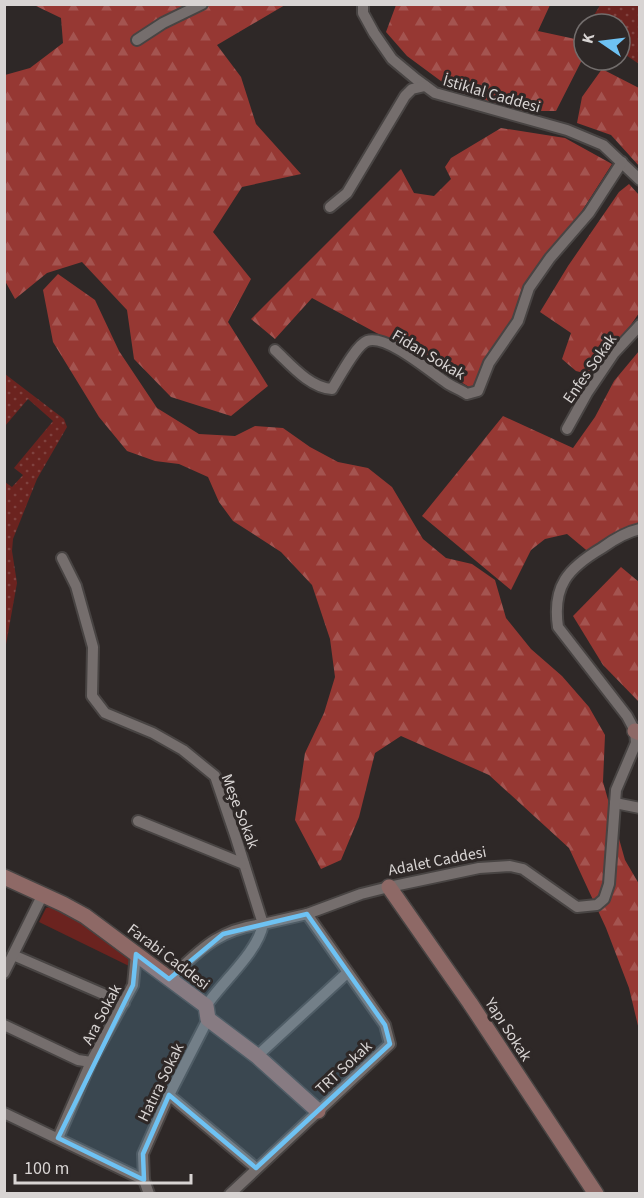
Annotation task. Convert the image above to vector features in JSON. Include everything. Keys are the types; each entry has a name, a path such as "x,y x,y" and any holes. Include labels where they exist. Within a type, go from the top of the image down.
{"street":[{"path":"137,40 163,23 202,4"},
{"name":"İstiklal Caddesi","path":"363,4 363,13 392,59 435,93 567,130 603,145 639,180"},
{"path":"330,207 347,193 405,96 412,90 425,86"},
{"name":"Fidan Sokak","path":"275,350 299,373 323,389 332,389 359,346 367,341 378,341 394,346 467,394 478,391 489,363 518,321 529,288 550,258 590,213 622,162"},
{"name":"Enfes Sokak","path":"567,429 587,393 609,361 639,325"},
{"path":"637,732 558,627 555,612 559,590 566,575 582,560 612,541 639,529"},
{"name":"Meşe Sokak","path":"62,558 76,586 93,647 92,696 105,713 183,750 215,776 262,924"},
{"name":"Adalet Caddesi","path":"262,924 307,914 361,894 389,887 479,868 510,866 523,869 576,907 597,905 604,899 609,884 616,790 636,743 637,732"},
{"path":"615,804 639,808"},
{"path":"138,821 244,864"},
{"name":"Farabi Caddesi","path":"4,877 85,916 136,954 169,979 318,1111"},
{"name":"Yapı Sokak","path":"389,887 470,1003 596,1194"},
{"path":"4,973 43,894"},
{"name":"TRT Sokak","path":"230,1194 390,1044 385,1025 307,914"},
{"path":"169,979 203,947 223,934 242,926 262,924 261,933 248,954 216,991 207,1013"},
{"name":"Ara Sokak","path":"4,1025 78,1060 92,1062 133,985 136,954"},
{"path":"13,955 124,1003"},
{"path":"257,1056 347,973"},
{"name":"Hatıra Sokak","path":"149,1194 144,1180 143,1154 207,1013"},
{"path":"58,1138 92,1062"},
{"path":"169,1095 256,1168"},
{"path":"4,1113 144,1180"}],"highlighted area":[{"path":"307,914 385,1025 390,1044 256,1168 169,1095 143,1154 144,1180 58,1138 133,985 136,954 169,979 223,934"}],"shaded area":[{"path":"600,5 639,5 639,64 632,59 632,12 596,12"},
{"path":"5,374 64,419 67,427 37,479 13,539 12,551 17,583 5,650 5,482 12,487 23,475 14,468 53,421 28,399 5,426"},
{"path":"56,905 132,957 129,966 39,922 46,908"}],"green space":[{"path":"34,5 285,5 217,45 241,77 256,124 301,174 242,187 213,232 251,279 228,322 268,386 231,416 171,397 134,359 127,310 82,262 47,273 15,299 5,281 5,75 30,68 63,43 61,18"},
{"path":"396,5 550,5 538,31 572,38 572,72 576,72 556,111 519,111 453,90 407,56 386,32"},
{"path":"600,72 608,72 639,88 639,166 611,135 577,123 582,97"},
{"path":"501,128 565,138 612,164 495,347 480,387 469,387 417,355 312,298 275,339 251,319 401,169 414,193 434,196 451,179 445,167 451,158"},
{"path":"629,184 639,195 639,313 596,376 576,371 562,359 571,333 540,312 568,266 619,192"},
{"path":"58,274 95,300 119,351 157,408 199,434 235,436 255,426 283,428 310,447 338,462 368,468 392,487 423,539 446,558 472,564 495,580 506,618 531,649 562,676 589,707 605,735 603,782 625,860 639,884 639,1030 629,988 606,928 569,848 489,775 401,736 375,753 359,817 341,860 321,869 295,820 305,753 324,713 335,677 330,639 312,585 281,552 233,521 219,502 208,477 179,464 155,461 127,451 99,417 53,342 43,290"},
{"path":"639,351 639,522 591,554 567,534 545,539 531,550 511,590 422,516 503,416 573,448 595,417 614,381"},
{"path":"621,567 639,582 639,702 603,665 573,616"}]}
